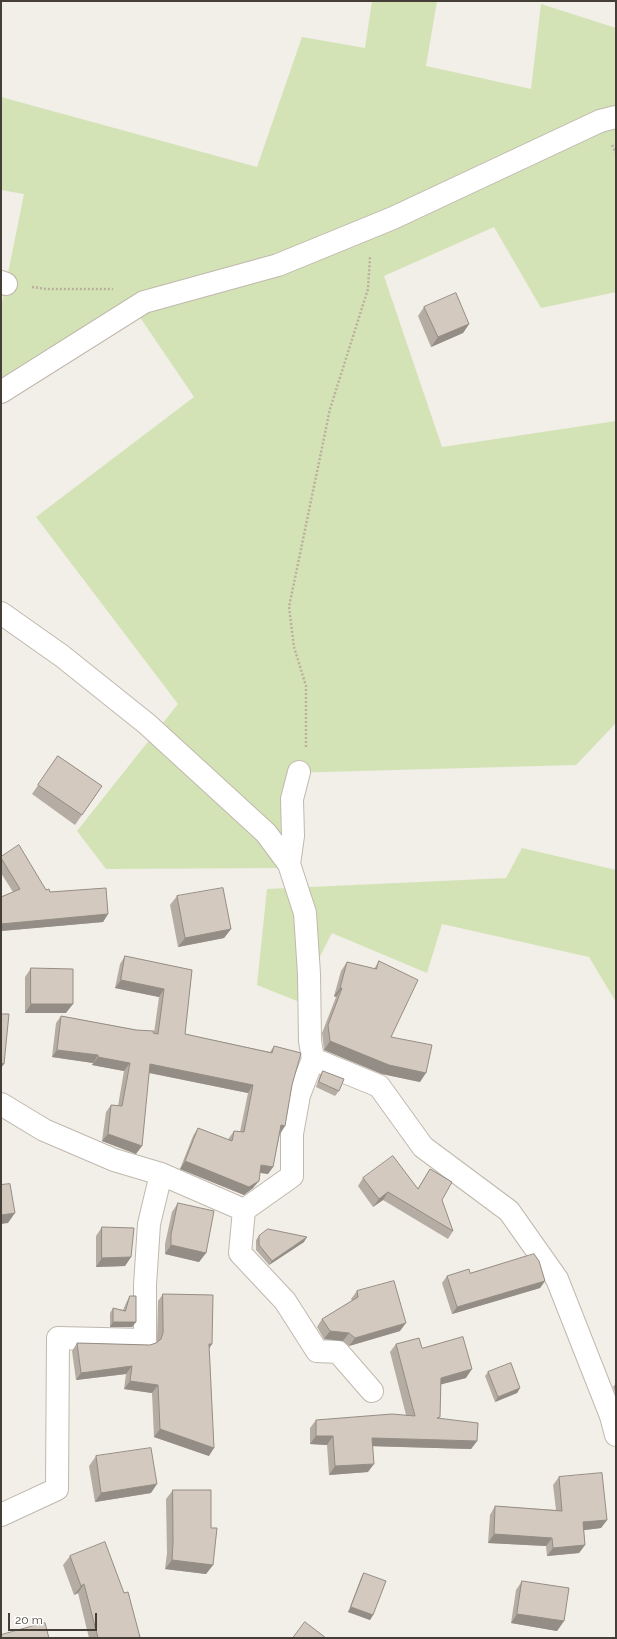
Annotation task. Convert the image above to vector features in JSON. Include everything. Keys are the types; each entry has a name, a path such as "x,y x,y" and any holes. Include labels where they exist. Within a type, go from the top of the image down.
{"street":[{"path":"1,392 144,302 278,265 372,226 600,122 616,117"},
{"path":"1,613 62,656 147,724 266,833 289,864 305,914 309,974 310,1041 313,1058 299,1095 292,1134 292,1176 244,1210 240,1253 285,1301 317,1351 338,1352 372,1391"},
{"path":"289,864 293,836 292,799 299,772"},
{"path":"313,1058 379,1086 423,1146 509,1211 557,1279 611,1416 616,1435"},
{"path":"1,1104 44,1130 114,1160 161,1174 244,1210"},
{"path":"1,1515 57,1489 58,1338 145,1340 145,1286 149,1224 161,1174"}],"path":[{"path":"299,772 306,750 306,686 294,647 289,607 330,409 368,289 372,226"},
{"path":"4,283 46,289 114,289"}],"green space":[{"path":"372,1 437,1 426,66 531,89 541,4 616,28 616,292 541,308 494,227 384,276 442,447 616,421 616,723 576,765 288,773 285,868 106,869 77,831 178,704 36,517 194,397 129,301 1,383 1,308 24,194 1,190 1,97 257,167 302,37 365,48"},
{"path":"522,848 616,870 616,1002 589,957 442,924 427,973 332,933 297,1001 257,985 267,889 506,878"}],"building":[{"path":"456,293 469,324 438,337 424,307"},
{"path":"58,756 102,786 82,815 38,785"},
{"path":"19,845 46,890 49,889 50,892 106,888 108,914 1,924 1,897 20,889 1,857"},
{"path":"223,888 231,929 185,938 177,896"},
{"path":"125,956 192,970 185,1034 272,1053 274,1046 301,1053 292,1085 285,1126 281,1125 273,1167 261,1165 259,1181 249,1187 185,1161 198,1128 232,1141 234,1131 244,1132 253,1085 150,1064 142,1146 108,1134 111,1105 122,1106 130,1063 98,1057 98,1055 57,1050 61,1016 136,1030 154,1031 153,1033 158,1034 164,989 121,980"},
{"path":"379,961 418,980 391,1037 432,1045 426,1073 389,1065 330,1041 328,1025 342,988 340,988 347,962 376,969"},
{"path":"31,968 73,969 73,1004 31,1004"},
{"path":"1,1014 9,1014 4,1064 1,1063"},
{"path":"323,1071 344,1079 339,1091 319,1082"},
{"path":"393,1156 418,1189 430,1169 452,1182 442,1200 453,1231 388,1192 379,1199 363,1178"},
{"path":"10,1184 15,1213 1,1215 1,1185"},
{"path":"178,1203 214,1211 206,1253 171,1245 171,1235"},
{"path":"102,1227 134,1228 131,1257 102,1258"},
{"path":"268,1229 307,1237 272,1261 259,1245 259,1236"},
{"path":"534,1254 539,1261 545,1281 457,1307 447,1276 469,1269 470,1273"},
{"path":"394,1281 406,1323 355,1338 349,1333 330,1331 322,1319 358,1297 357,1291"},
{"path":"163,1294 213,1295 212,1344 209,1344 214,1448 160,1429 158,1385 130,1381 132,1366 81,1373 77,1343 150,1345 161,1339 163,1333"},
{"path":"130,1296 136,1296 136,1322 113,1322 113,1308 125,1311"},
{"path":"463,1337 472,1369 441,1378 440,1417 437,1418 478,1423 477,1441 372,1438 374,1464 335,1466 333,1436 316,1436 316,1420 392,1414 415,1416 396,1344 419,1338 422,1348"},
{"path":"511,1363 520,1388 498,1397 488,1372"},
{"path":"151,1448 157,1484 101,1493 96,1456"},
{"path":"602,1473 607,1520 583,1522 585,1545 553,1548 552,1538 494,1534 495,1506 562,1511 559,1477"},
{"path":"173,1490 211,1490 211,1528 217,1528 213,1565 172,1560"},
{"path":"105,1542 124,1593 128,1592 140,1637 98,1638 84,1584 81,1586 70,1556"},
{"path":"364,1573 386,1581 373,1615 351,1607"},
{"path":"522,1581 569,1588 564,1621 517,1614"},
{"path":"305,1622 326,1638 293,1638"},
{"path":"45,1623 49,1638 1,1638 1,1635"}]}
